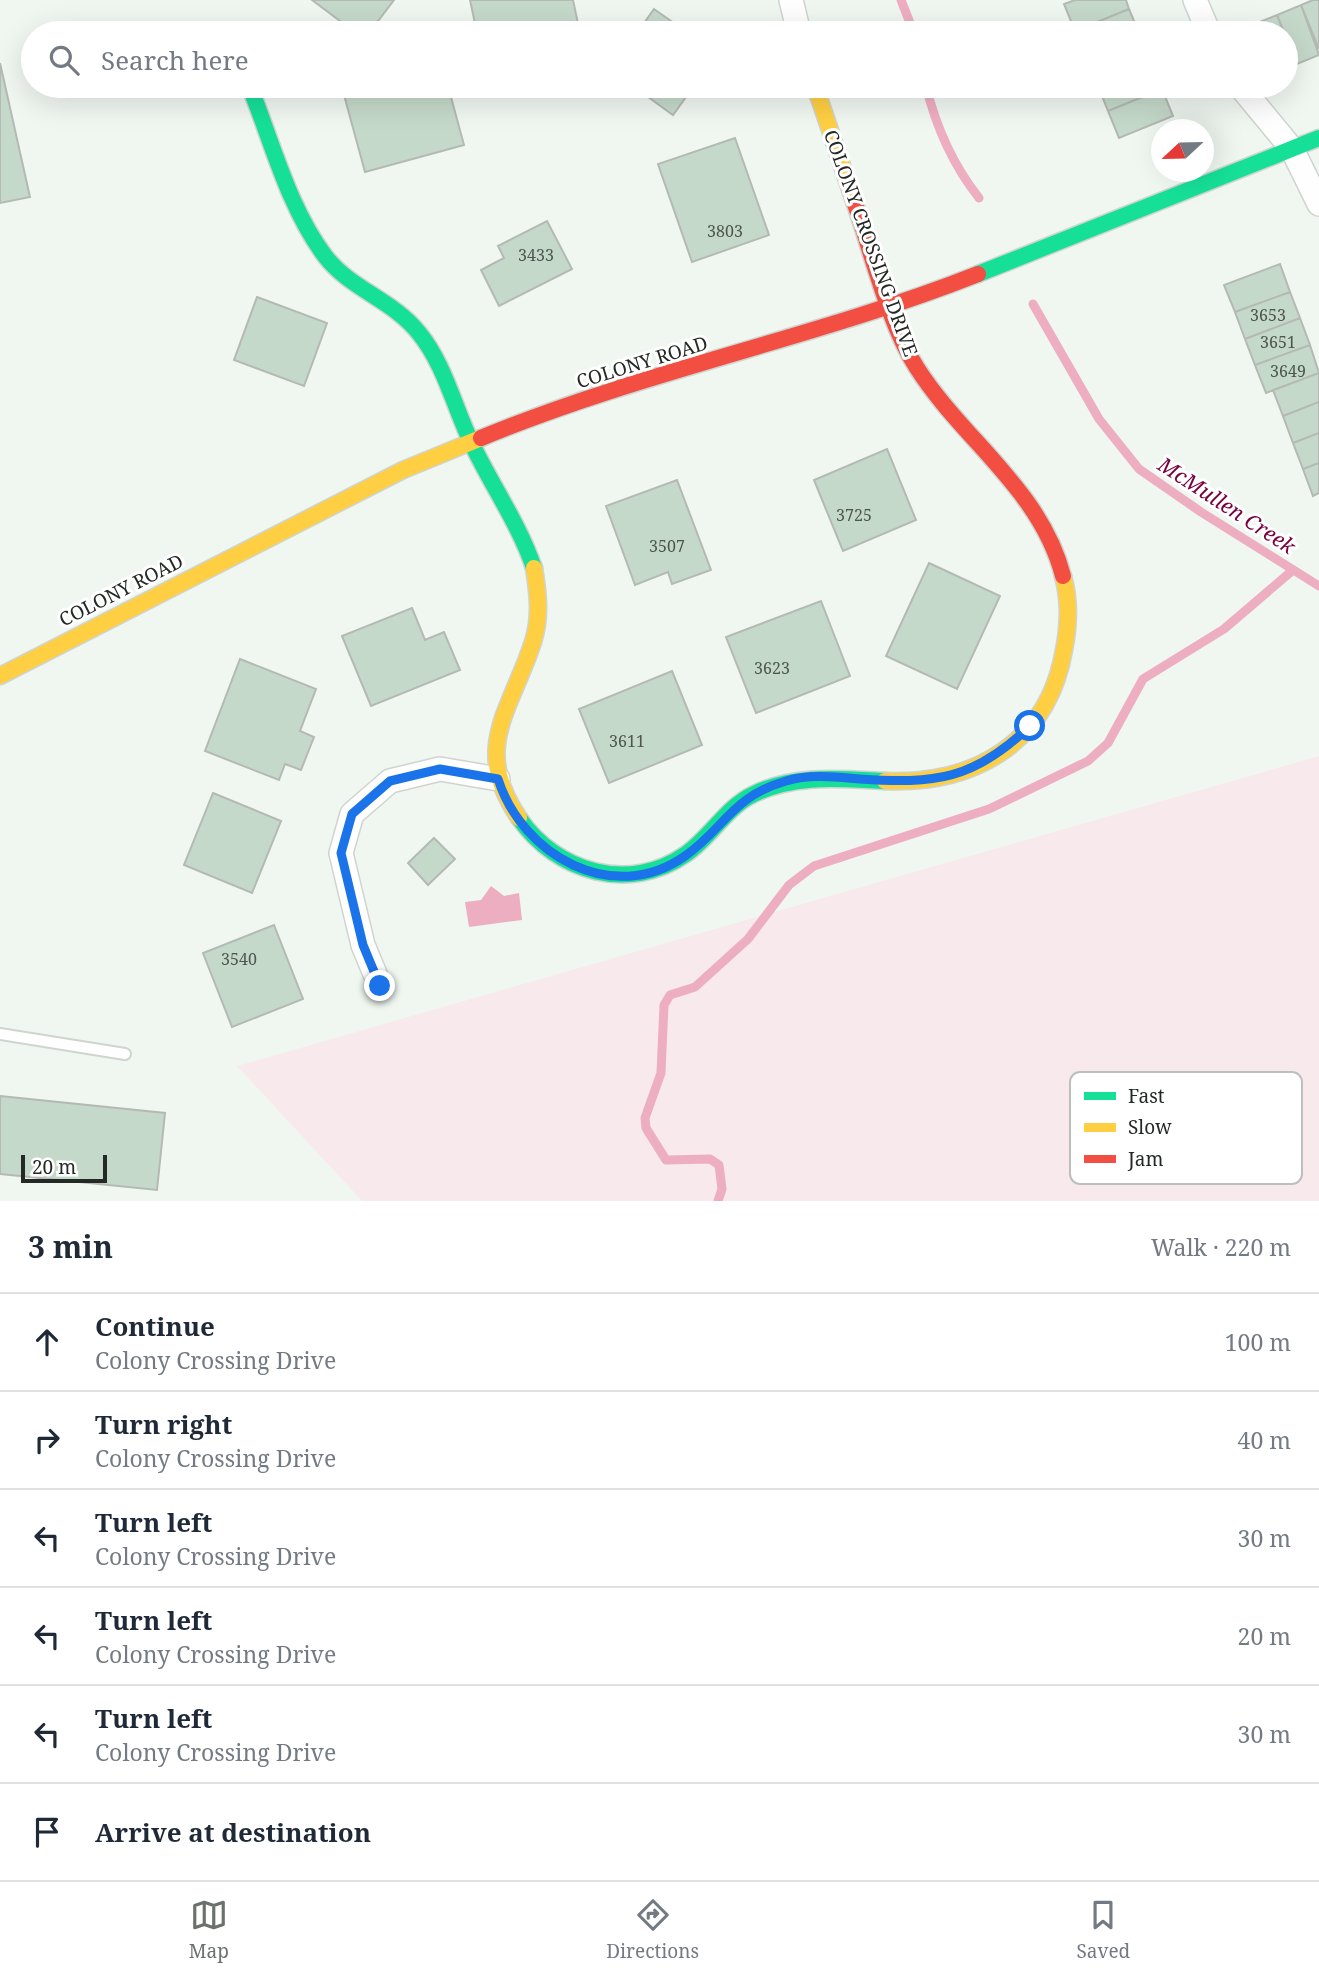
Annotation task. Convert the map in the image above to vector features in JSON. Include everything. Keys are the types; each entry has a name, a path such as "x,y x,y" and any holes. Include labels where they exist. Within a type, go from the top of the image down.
{"street":[{"path":"791,0 796,21"},
{"path":"1195,0 1204,21"},
{"name":"COLONY CROSSING DRIVE","path":"254,98 322,253 348,282 406,318 423,337 437,361 470,441 533,565 540,596 535,644 500,715 494,742 498,779 514,814 547,851 590,871 641,874 685,856 736,805 784,782 824,776 926,781 961,773 991,759 1030,726 1058,677 1069,638 1070,603 1063,565 1047,529 918,370 891,306 819,98"},
{"path":"1250,98 1292,149 1319,204"},
{"name":"COLONY ROAD","path":"0,676 403,470 470,441 534,416 891,306 1319,138"},
{"path":"380,986 359,932 341,853 352,814 390,781 440,769 498,779"}],"lane":[{"path":"0,1034 125,1054"}],"shaded area":[{"path":"1319,756 1319,1201 362,1201 237,1066"},
{"path":"491,886 504,896 519,893 522,920 469,927 465,902 481,900"}],"building":[{"path":"312,0 394,0 378,21 340,21"},
{"path":"470,0 573,0 577,21 474,21"},
{"path":"1075,0 1126,0 1129,9 1100,21 1071,21 1064,4"},
{"path":"1319,0 1319,49 1301,5"},
{"path":"1301,5 1319,55 1298,64 1298,21 1279,21 1277,15"},
{"path":"654,9 671,21 646,21"},
{"path":"1129,9 1134,21 1100,21"},
{"path":"1277,15 1279,21 1262,21"},
{"path":"0,63 30,197 0,203"},
{"path":"345,98 451,98 464,145 365,172"},
{"path":"650,98 685,98 673,115"},
{"path":"1103,98 1140,98 1108,111"},
{"path":"1140,98 1166,98 1173,116 1151,119 1151,125 1119,138 1108,111"},
{"path":"735,138 769,235 692,262 658,164"},
{"path":"547,221 572,269 499,306 481,270 504,258 498,246"},
{"path":"1280,264 1290,292 1235,312 1224,285"},
{"path":"1290,292 1300,318 1245,339 1235,312"},
{"path":"257,297 327,323 304,386 234,360"},
{"path":"1300,318 1310,345 1255,365 1245,339"},
{"path":"1310,345 1319,373 1266,393 1255,365"},
{"path":"1319,373 1319,402 1283,416 1273,390"},
{"path":"1319,402 1319,433 1293,443 1283,416"},
{"path":"1319,433 1319,463 1303,469 1293,443"},
{"path":"887,449 916,520 843,551 814,480"},
{"path":"1319,463 1319,493 1313,496 1303,469"},
{"path":"677,480 711,570 672,584 668,572 635,585 606,506"},
{"path":"929,563 1000,596 957,689 886,656"},
{"path":"821,601 850,676 756,713 726,637"},
{"path":"412,608 425,640 444,632 460,670 371,706 342,636"},
{"path":"240,659 316,689 300,731 314,737 301,770 285,764 279,780 205,751"},
{"path":"672,671 702,745 609,783 579,709"},
{"path":"213,793 281,821 252,893 184,865"},
{"path":"434,838 455,859 428,885 408,863"},
{"path":"274,925 303,999 232,1027 203,953"},
{"path":"0,1096 165,1113 157,1190 0,1174"}],"waterway":[{"name":"McMullen Creek","path":"901,0 909,21"},
{"name":"McMullen Creek","path":"930,98 946,145 979,198"},
{"name":"McMullen Creek","path":"1033,304 1099,419 1139,469 1201,512 1319,586"},
{"path":"718,1201 722,1189 719,1165 710,1159 666,1160 646,1128 645,1118 661,1073 664,1005 670,995 695,987 748,939 789,885 814,866 989,809 1088,761 1108,743 1143,679 1224,629 1293,570"}],"traffic: fast":[{"path":"254,98 301,218 325,256 347,277 409,322 428,345 472,444 521,536 534,568"},
{"path":"978,274 1319,138"},
{"path":"519,818 534,837 573,864 595,871 641,873 664,866 686,854 735,806 754,794 785,783 818,779 885,781"}],"traffic: slow":[{"path":"819,98 855,204"},
{"path":"0,676 403,470 481,438"},
{"path":"519,818 505,793 498,771 497,749 506,709 536,633 538,605 534,568"},
{"path":"885,781 918,780 977,766 1002,752 1024,733 1042,710 1055,682 1064,650 1068,613 1063,576"}],"traffic: jam":[{"path":"855,204 882,288 907,351 936,394 1019,491 1052,545 1063,576"},
{"path":"481,438 604,393 855,317 978,274"}],"route":[{"path":"380,986 363,945 341,853 352,814 390,781 440,769 498,779 514,814 535,841 547,851 590,871 641,874 669,865 685,856 736,805 751,795 784,782 824,776 926,781 961,773 991,759 1006,750 1030,726"}]}
